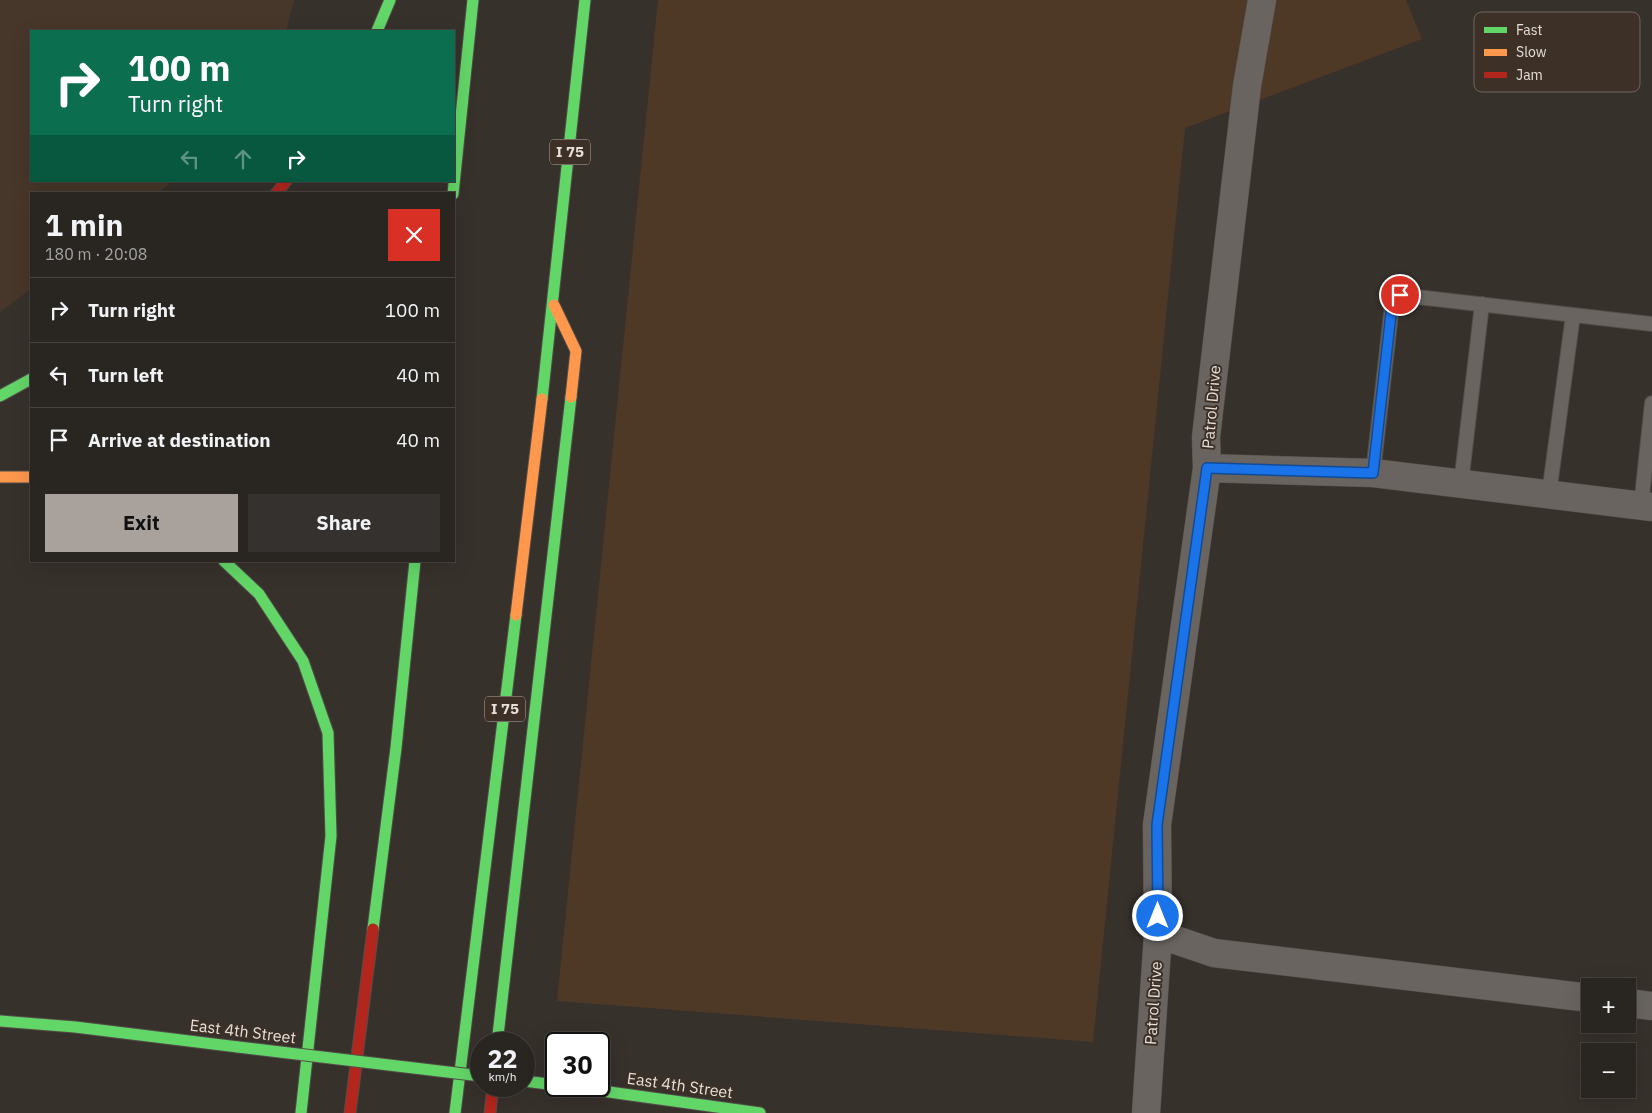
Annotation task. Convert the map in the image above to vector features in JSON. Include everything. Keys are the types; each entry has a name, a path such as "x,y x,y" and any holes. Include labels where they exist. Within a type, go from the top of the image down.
{"main road":[{"path":"377,30 390,0"},
{"path":"455,175 473,0"},
{"name":"I 75","path":"455,1113 554,305 585,0"},
{"path":"278,192 285,182"},
{"path":"499,1032 576,351 554,305"},
{"path":"0,396 30,380"},
{"path":"0,477 30,478"},
{"path":"225,562 259,594 303,661 328,733 331,836 301,1113"},
{"path":"350,1113 396,748 415,562"},
{"name":"East 4th Street","path":"0,1022 75,1027 470,1075"},
{"name":"East 4th Street","path":"610,1091 760,1113"},
{"path":"490,1113 492,1097"}],"street":[{"name":"Patrol Drive","path":"1146,1113 1158,934 1157,825 1207,468 1206,437 1247,86 1262,0"},
{"path":"1207,468 1373,473 1646,506"},
{"path":"1158,934 1214,953 1581,997"},
{"path":"1636,1004 1652,1006"}],"lane":[{"path":"1373,473 1392,305 1400,295 1652,324"},
{"path":"1461,484 1482,304"},
{"path":"1549,494 1573,315"},
{"path":"1646,506 1652,402"}],"shaded area":[{"path":"0,0 294,0 286,30 30,30 30,182 171,182 159,192 30,192 30,290 0,312"},
{"path":"658,0 1406,0 1422,39 1185,128 1093,1042 557,1001"}],"traffic: fast":[{"path":"377,30 390,0"},
{"path":"455,175 473,0"},
{"path":"542,399 585,0"},
{"path":"453,192 454,182"},
{"path":"0,396 30,380"},
{"path":"498,1032 571,397"},
{"path":"225,562 259,594 303,661 328,733 331,836 301,1113"},
{"path":"373,929 396,748 415,562"},
{"path":"455,1113 516,615"},
{"path":"0,1021 75,1027 238,1047"},
{"path":"238,1047 470,1075"},
{"path":"535,1082 545,1084"},
{"path":"610,1092 760,1113"}],"traffic: slow":[{"path":"554,305 576,351 571,397"},
{"path":"516,615 542,399"},
{"path":"0,477 30,477"}],"traffic: jam":[{"path":"278,192 285,182"},
{"path":"350,1113 373,929"},
{"path":"490,1113 492,1097"}],"route":[{"path":"1158,916 1157,825 1207,468 1373,473 1392,305 1400,295"}]}
